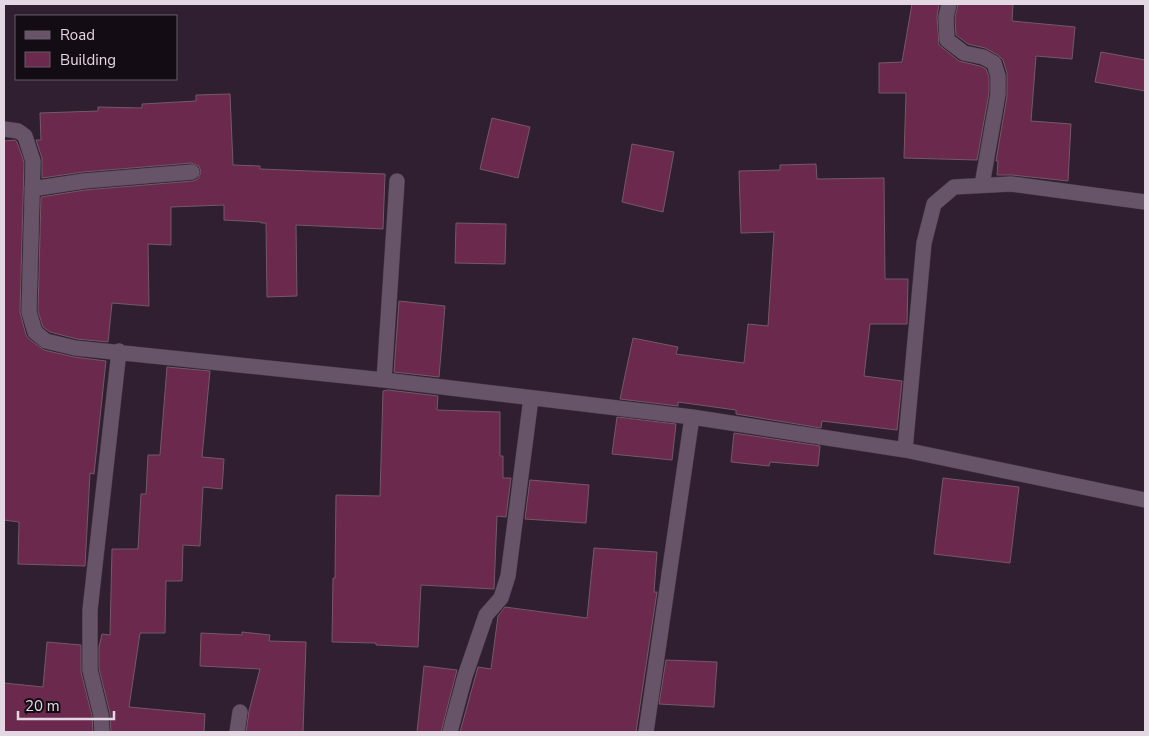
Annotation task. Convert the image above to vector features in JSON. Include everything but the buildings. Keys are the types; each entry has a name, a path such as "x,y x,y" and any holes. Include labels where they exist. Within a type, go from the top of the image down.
{"street":[{"path":"949,4 946,17 947,40 964,53 983,57 994,63 998,76 998,94 982,185"},
{"path":"4,128 18,131 25,136 33,161 30,312 35,332 46,341 75,348 119,351 384,380 692,417 905,450 1145,500"},
{"path":"32,189 84,181 192,172"},
{"path":"384,380 397,181"},
{"path":"905,450 924,243 934,204 954,187 1011,184 1145,202"},
{"path":"102,732 101,715 90,670 90,610 119,351"},
{"path":"450,732 465,676 486,615 501,598 508,576 531,398"},
{"path":"646,732 692,417"},
{"path":"237,732 240,712"}]}
